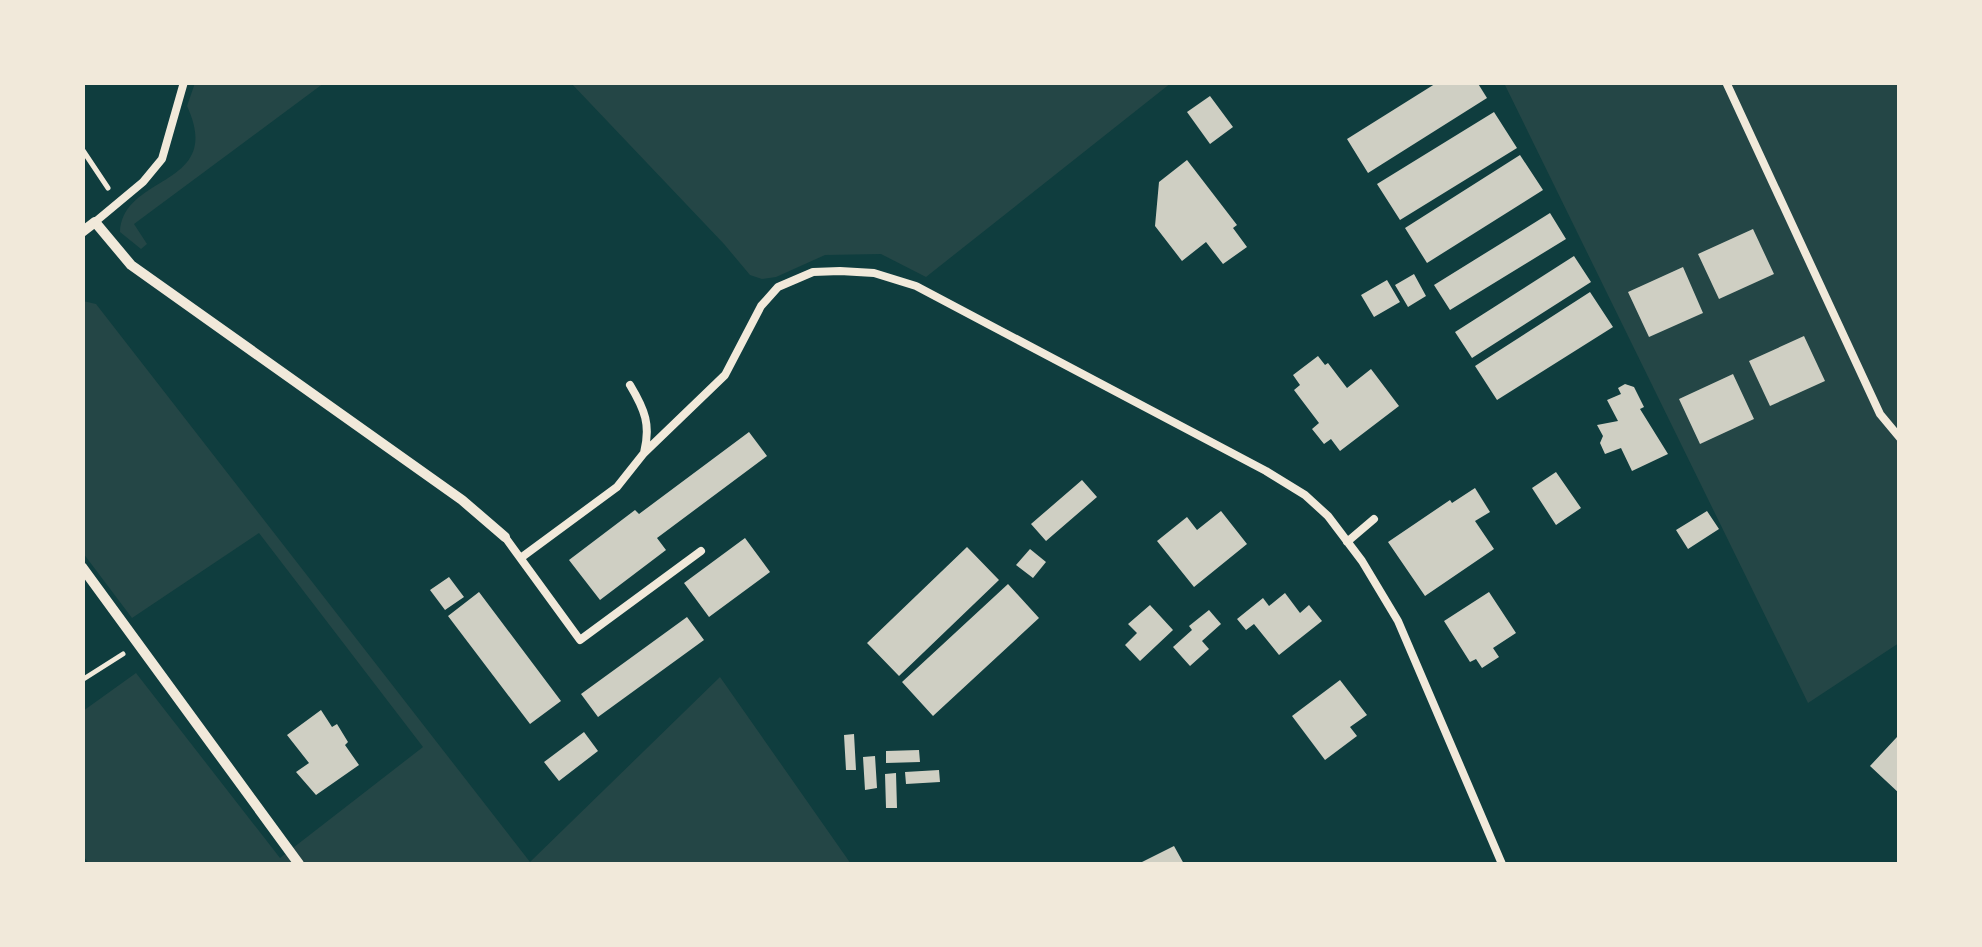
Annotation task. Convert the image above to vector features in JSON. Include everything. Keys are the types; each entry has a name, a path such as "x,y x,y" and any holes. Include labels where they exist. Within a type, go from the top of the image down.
{"street":[{"path":"82,232 95,222 131,265 462,500 505,537"},
{"path":"82,567 299,864"}],"lane":[{"path":"95,222 143,182 162,159 184,82"},
{"path":"1726,82 1880,414 1900,438"},
{"path":"522,557 617,488 644,454 725,375 760,306 778,287 813,272 874,273 916,286 1266,471 1305,495 1328,516 1380,588 1398,621 1502,864"},
{"path":"630,385 645,409 650,430 644,454"},
{"path":"1347,542 1374,519"},
{"path":"505,537 580,640 701,551"}],"path":[{"path":"82,148 118,203"},
{"path":"82,680 138,644"}],"shaded area":[{"path":"195,83 324,83 134,224 147,244 141,249 120,232 125,213 137,199 183,166 193,152 195,133 187,106"},
{"path":"571,83 1171,83 926,277 881,254 825,255 776,277 762,279 750,275"},
{"path":"1504,83 1899,83 1899,643 1808,703"},
{"path":"83,301 96,304 530,862 720,677 851,864 89,864 82,854 83,711 136,673 280,858 423,747 259,533 132,618 83,553"}],"building":[{"path":"1438,82 1477,82 1487,98 1368,173 1347,139"},
{"path":"1210,96 1233,127 1210,144 1187,112"},
{"path":"1494,112 1517,148 1400,220 1377,184"},
{"path":"1520,155 1543,190 1427,263 1405,228"},
{"path":"1187,160 1237,225 1233,228 1247,247 1223,264 1206,242 1182,261 1155,226 1159,182"},
{"path":"1550,213 1566,239 1450,310 1434,285"},
{"path":"1753,229 1774,274 1719,299 1698,254"},
{"path":"1574,256 1591,282 1472,358 1455,332"},
{"path":"1683,267 1703,313 1649,337 1628,292"},
{"path":"1414,274 1426,296 1408,307 1395,285"},
{"path":"1387,280 1400,302 1374,317 1361,295"},
{"path":"1590,292 1613,327 1497,400 1475,366"},
{"path":"1804,336 1825,381 1770,406 1749,361"},
{"path":"1318,356 1347,388 1371,369 1399,406 1340,451 1331,439 1324,444 1312,429 1319,423 1294,390 1300,385 1293,375"},
{"path":"1733,374 1754,419 1700,444 1679,399"},
{"path":"1625,384 1634,387 1644,407 1640,409 1668,454 1632,471 1621,448 1605,454 1597,425 1618,421 1607,400 1621,394 1618,388"},
{"path":"749,432 767,456 657,538 666,550 600,600 569,560 635,510 639,514"},
{"path":"1556,472 1581,508 1556,525 1532,488"},
{"path":"1082,480 1097,497 1046,541 1031,524"},
{"path":"1475,488 1490,512 1475,521 1494,549 1425,596 1388,542"},
{"path":"1221,511 1247,544 1194,587 1157,541 1187,517 1197,530"},
{"path":"1707,511 1719,529 1688,549 1676,530"},
{"path":"745,538 770,572 709,617 684,583"},
{"path":"967,547 999,580 899,676 867,643"},
{"path":"1030,549 1046,562 1033,578 1016,565"},
{"path":"449,577 464,597 445,610 430,590"},
{"path":"1008,584 1039,618 933,716 902,682"},
{"path":"479,592 561,701 530,724 448,616"},
{"path":"1489,592 1516,633 1493,648 1499,657 1482,668 1476,659 1470,662 1444,621"},
{"path":"1285,593 1300,613 1309,605 1322,621 1279,655 1254,624 1246,630 1237,619 1263,598 1269,606"},
{"path":"1150,605 1173,630 1140,661 1125,645 1137,633 1128,624"},
{"path":"1209,610 1221,624 1202,641 1209,649 1190,666 1173,647 1192,630 1189,626"},
{"path":"687,617 704,640 598,717 581,694"},
{"path":"1340,680 1367,715 1350,727 1357,736 1325,760 1292,716"},
{"path":"321,710 332,727 337,724 359,765 316,795 296,772 309,763 287,735"},
{"path":"584,732 598,751 559,781 544,762"},
{"path":"854,734 856,770 846,770 844,735"},
{"path":"1897,737 1900,739 1900,794 1870,766"},
{"path":"919,750 920,762 886,763 886,751"},
{"path":"875,756 877,788 865,790 863,757"},
{"path":"939,770 940,782 906,784 905,772"},
{"path":"896,773 897,808 886,808 885,774"},
{"path":"1174,846 1184,864 1138,864"}]}
